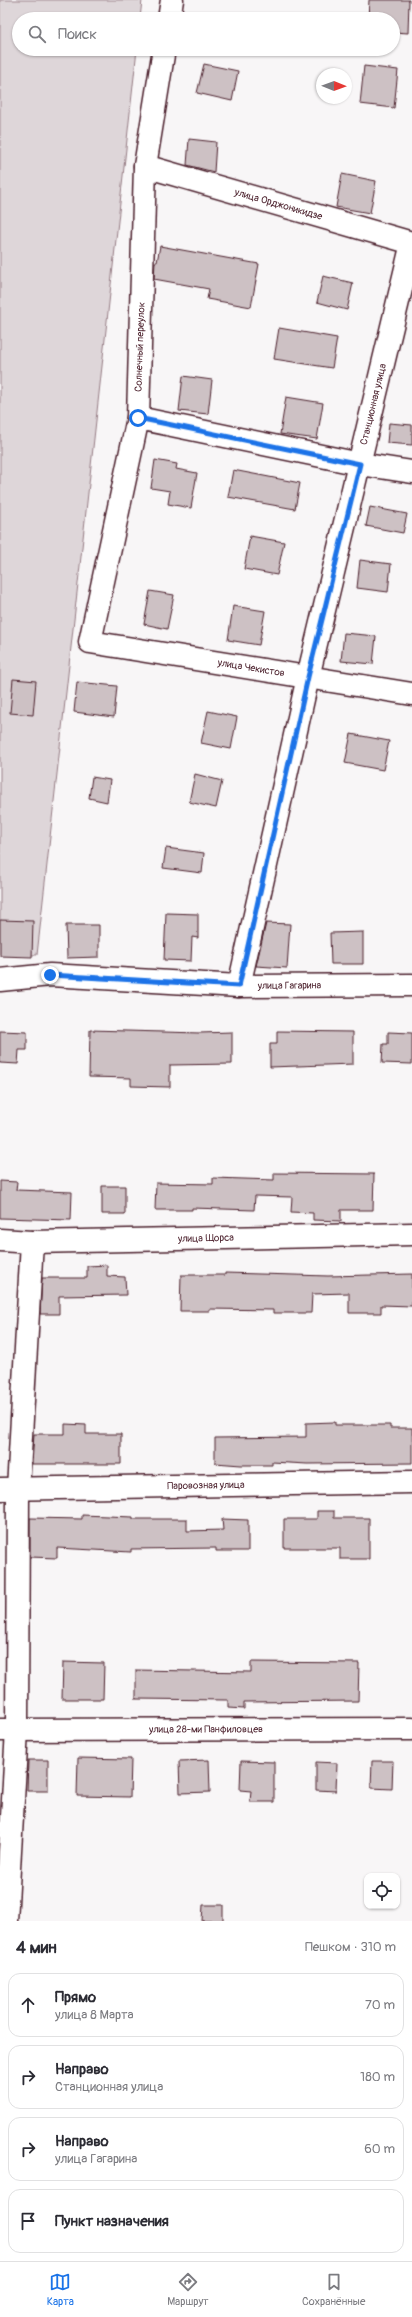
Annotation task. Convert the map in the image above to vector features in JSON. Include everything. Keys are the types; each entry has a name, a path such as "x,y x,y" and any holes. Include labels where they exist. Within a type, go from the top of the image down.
{"street":[{"path":"170,12 172,0"},
{"name":"Солнечный переулок","path":"90,642 138,418 145,166 163,56"},
{"name":"улица Орджоникидзе","path":"145,166 412,243"},
{"name":"Станционная улица","path":"239,986 308,677 412,243"},
{"path":"138,418 360,464 412,472"},
{"name":"улица Чекистов","path":"90,642 412,694"},
{"name":"улица Гагарина","path":"0,980 50,975 239,986 412,985"},
{"name":"улица Щорса","path":"0,1240 32,1242 412,1234"},
{"path":"6,1921 9,1730 9,1489 32,1242"},
{"name":"Паровозная улица","path":"9,1489 412,1482"},
{"name":"улица 28-ми Панфиловцев","path":"9,1730 412,1729"}],"shaded area":[{"path":"0,0 142,0 141,12 12,12 12,56 136,56 37,955 0,954"}],"building":[{"path":"369,0 409,0 408,33 400,32 400,12 368,12"},
{"path":"204,64 238,71 232,101 197,93"},
{"path":"364,66 398,70 394,108 360,104"},
{"path":"189,139 216,142 214,172 187,165"},
{"path":"342,174 376,181 370,213 336,207"},
{"path":"160,246 259,264 251,307 207,299 209,289 154,279 155,262 157,262"},
{"path":"323,276 353,283 347,310 317,302"},
{"path":"279,328 337,338 332,368 274,359"},
{"path":"183,376 212,380 208,414 179,411"},
{"path":"286,397 323,403 317,439 280,434"},
{"path":"389,423 412,425 412,445 387,443"},
{"path":"155,460 177,464 176,469 197,473 191,508 168,504 170,491 151,488"},
{"path":"233,470 300,483 295,509 228,497"},
{"path":"370,507 407,514 403,533 366,526"},
{"path":"250,536 284,542 277,575 244,569"},
{"path":"360,560 391,564 388,592 357,588"},
{"path":"150,591 174,595 167,629 144,624"},
{"path":"233,606 265,611 259,645 228,640"},
{"path":"344,633 376,636 373,664 341,661"},
{"path":"13,679 36,681 33,715 10,713"},
{"path":"77,682 117,686 114,717 74,712"},
{"path":"208,711 237,717 231,749 201,743"},
{"path":"351,734 389,741 383,770 345,763"},
{"path":"195,774 222,781 216,808 189,802"},
{"path":"92,777 110,780 107,802 89,798"},
{"path":"166,848 204,853 202,873 163,868"},
{"path":"166,913 198,914 198,938 192,937 191,961 164,960"},
{"path":"0,920 33,921 32,957 0,956"},
{"path":"266,923 290,924 287,968 256,966"},
{"path":"66,925 99,925 99,957 67,958"},
{"path":"363,932 363,964 331,964 330,933"},
{"path":"90,1030 200,1033 232,1032 232,1064 170,1065 170,1087 131,1086 131,1078 89,1077"},
{"path":"0,1031 27,1032 27,1050 19,1050 18,1064 0,1063"},
{"path":"277,1031 353,1032 353,1064 270,1067 270,1044 277,1044"},
{"path":"388,1032 412,1033 412,1064 382,1063 383,1044 388,1044"},
{"path":"274,1173 374,1174 373,1210 341,1210 341,1221 313,1220 313,1213 291,1212 292,1197 255,1196 254,1210 192,1208 192,1210 155,1210 156,1183 213,1184 213,1178 274,1180"},
{"path":"0,1181 17,1182 16,1190 72,1192 71,1220 0,1218"},
{"path":"102,1186 125,1186 125,1214 102,1214"},
{"path":"107,1265 107,1276 125,1277 126,1295 59,1296 59,1314 40,1314 42,1278 87,1278 87,1266"},
{"path":"225,1273 328,1276 412,1274 412,1306 381,1305 381,1313 349,1313 349,1293 312,1294 311,1313 273,1313 273,1310 210,1309 210,1311 180,1311 181,1275 225,1275"},
{"path":"335,1422 335,1425 390,1425 390,1428 412,1428 412,1463 307,1464 272,1462 272,1465 241,1465 215,1463 215,1438 306,1437 306,1423"},
{"path":"65,1424 86,1425 86,1434 121,1434 121,1464 32,1464 34,1434 65,1434"},
{"path":"317,1511 334,1511 334,1518 369,1518 369,1559 340,1559 340,1548 284,1548 284,1519 317,1519"},
{"path":"82,1515 133,1517 133,1519 187,1519 187,1531 223,1530 222,1519 248,1520 248,1551 216,1551 216,1548 131,1549 131,1552 57,1548 57,1558 30,1557 30,1518 82,1519"},
{"path":"63,1662 104,1663 103,1699 62,1699"},
{"path":"251,1662 359,1663 358,1701 244,1702 244,1709 228,1708 228,1700 136,1699 136,1670 251,1672"},
{"path":"78,1758 131,1759 130,1797 77,1796"},
{"path":"28,1760 48,1760 48,1791 27,1791"},
{"path":"209,1760 210,1792 180,1793 179,1761"},
{"path":"241,1761 274,1762 274,1802 250,1802 251,1791 240,1790"},
{"path":"372,1761 393,1761 392,1789 371,1788"},
{"path":"316,1762 337,1763 336,1791 316,1790"},
{"path":"203,1905 223,1905 223,1921 202,1921"}],"route":[{"path":"50,975 239,986 308,677 360,464 138,418"}]}
